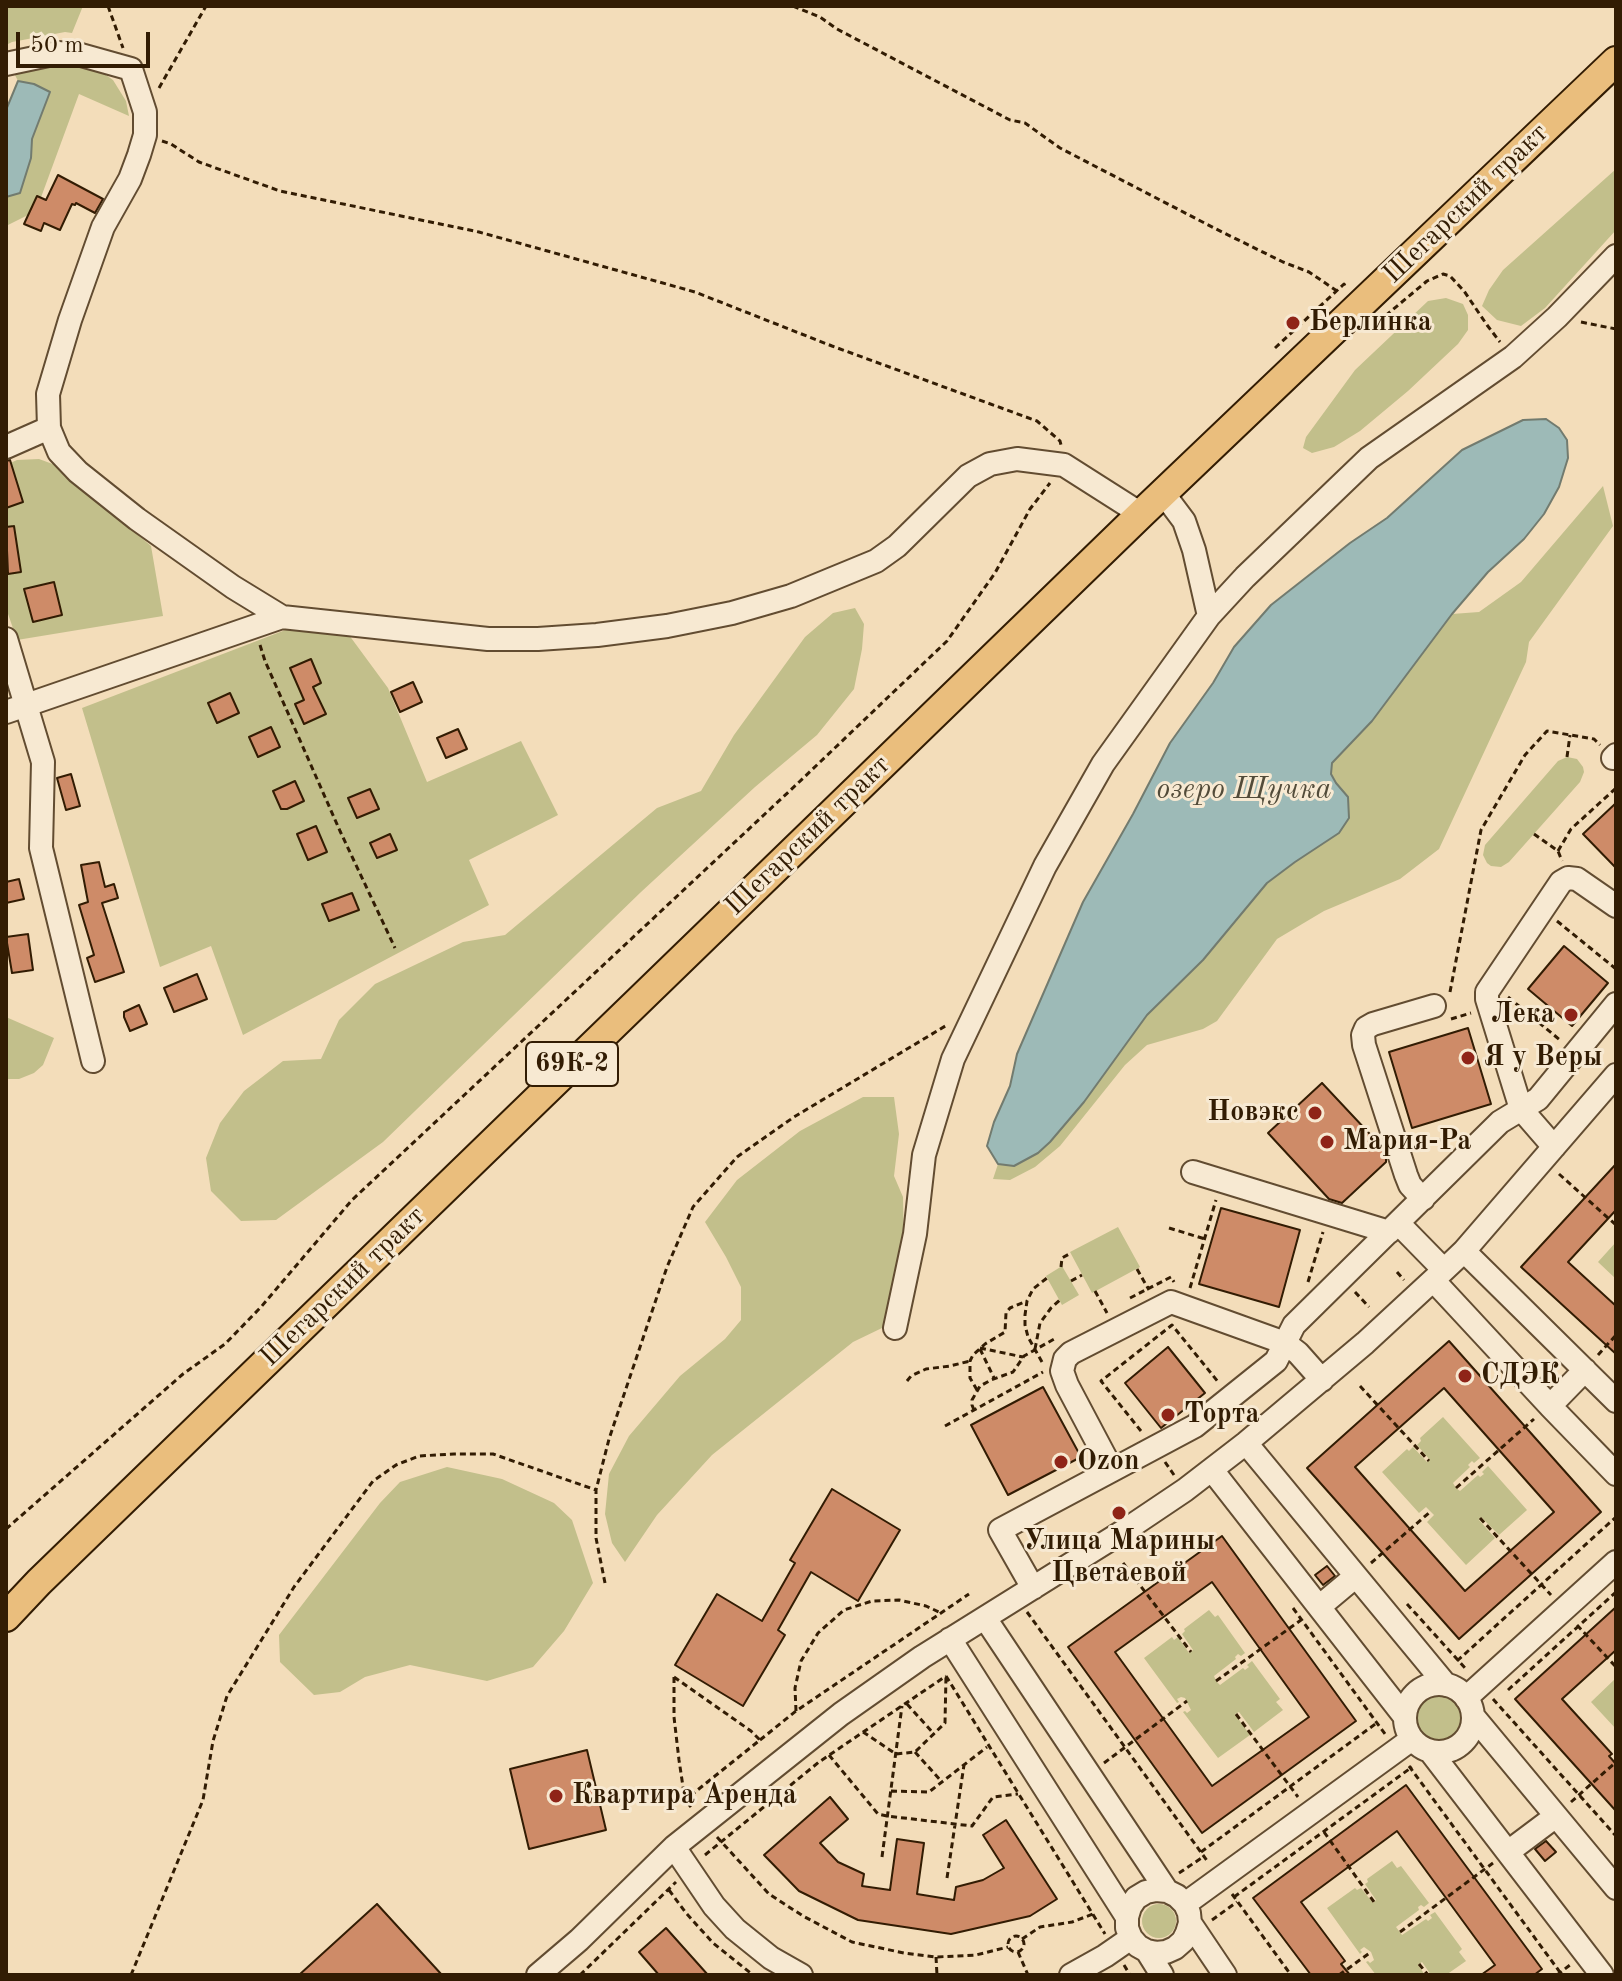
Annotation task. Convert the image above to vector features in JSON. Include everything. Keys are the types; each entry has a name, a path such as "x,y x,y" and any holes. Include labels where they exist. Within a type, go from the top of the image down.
{"main road":[{"name":"Шегарский тракт","path":"6,1617 1141,514 1616,61"}],"street":[{"path":"6,64 58,53 81,55 131,69 145,112 145,135 130,179 103,227 48,394 49,428 59,452 78,472 137,519 233,587 282,617 488,639 538,639 597,635 719,616 791,596 876,561 897,546 968,476 990,464 1017,459 1064,465 1141,514"},
{"path":"895,1328 915,1234 924,1155 953,1059 1045,866 1103,764 1209,616 1245,577 1369,458 1513,357 1616,256"},
{"path":"6,447 49,428"},
{"path":"1163,493 1184,521 1209,616"},
{"path":"16,709 282,617"},
{"path":"6,639 16,709 43,762 41,848 93,1061"},
{"path":"1549,1153 1521,1109 1487,992 1561,882 1568,878 1577,879 1616,906"},
{"path":"1423,1199 1410,1185 1363,1035 1366,1028 1373,1024 1442,998"},
{"path":"1033,1588 1000,1530 1195,1426 1276,1361 1294,1325 1500,1122 1538,1099 1616,1004"},
{"path":"538,1975 579,1940 674,1847 841,1714 950,1639 1127,1529 1212,1470 1322,1380 1464,1251 1616,1075"},
{"path":"1193,1172 1329,1213 1393,1228 1439,1276 1550,1406 1616,1474"},
{"path":"1464,1251 1616,1401"},
{"path":"1112,1470 1062,1371 1065,1359 1071,1353 1171,1302 1285,1343 1322,1380"},
{"path":"1550,1406 1585,1370"},
{"path":"1246,1443 1442,1681 1473,1700 1556,1816 1616,1888"},
{"path":"1212,1470 1401,1712 1406,1729 1425,1748 1508,1852 1602,1975"},
{"path":"1180,1907 1227,1888 1425,1748 1441,1752 1460,1745 1472,1727 1473,1700 1563,1609 1616,1562"},
{"path":"1319,1607 1356,1576"},
{"path":"985,1618 1225,1975"},
{"path":"950,1639 1130,1939 1162,1975"},
{"path":"1401,1712 1423,1688 1442,1681"},
{"path":"1508,1852 1556,1816"},
{"path":"674,1847 714,1906 735,1929 771,1958 801,1975"},
{"path":"1156,1890 1180,1907 1187,1933 1175,1948 1156,1953 1130,1939 1130,1907 1136,1898 1156,1890"},
{"path":"1071,1975 1130,1939"}],"path":[{"path":"108,6 131,69"},
{"path":"145,112 206,6"},
{"path":"793,6 820,17 837,29 1010,120 1025,123 1060,148 1216,229 1309,272 1337,291"},
{"path":"6,1529 183,1374 225,1344 261,1307 352,1200 947,641 995,573 1030,509 1064,465 1060,441 1037,421 695,292 479,232 280,191 199,162 171,144 145,135"},
{"path":"1379,322 1427,281 1443,274 1450,276 1464,291 1513,357"},
{"path":"1275,348 1344,284"},
{"path":"1557,317 1616,329"},
{"path":"254,627 277,689 395,948"},
{"path":"1442,998 1481,830 1525,755 1547,731 1594,739 1614,757"},
{"path":"1567,757 1570,735"},
{"path":"1558,851 1571,829 1616,788"},
{"path":"1534,834 1558,851 1568,878"},
{"path":"1476,853 1483,855"},
{"path":"1542,908 1616,969"},
{"path":"1491,983 1575,1053"},
{"path":"605,1583 596,1538 596,1490 609,1439 667,1267 693,1207 737,1157 794,1117 978,1006"},
{"path":"1399,1153 1457,1135"},
{"path":"1549,1153 1616,1225"},
{"path":"1184,1307 1222,1181"},
{"path":"1307,1283 1329,1213"},
{"path":"1169,1228 1205,1239"},
{"path":"1061,1267 1062,1258 1071,1253"},
{"path":"1137,1269 1159,1308"},
{"path":"1397,1272 1404,1280"},
{"path":"1071,1281 1082,1275"},
{"path":"945,1426 1046,1370 1025,1325 1027,1301 1033,1289 1047,1278"},
{"path":"1095,1291 1117,1330"},
{"path":"1035,1349 1040,1323 1060,1300"},
{"path":"977,1390 970,1378 970,1361 980,1348 1005,1332 1006,1313 1010,1308 1027,1301"},
{"path":"1174,1475 1101,1381 1172,1325 1230,1398"},
{"path":"1585,1370 1616,1335"},
{"path":"980,1348 1023,1357"},
{"path":"980,1348 994,1378"},
{"path":"907,1381 926,1369 970,1361"},
{"path":"1360,1386 1429,1461"},
{"path":"1456,1488 1550,1406"},
{"path":"131,1975 203,1800 213,1741 227,1696 294,1587 373,1481 396,1465 419,1456 493,1454 596,1490"},
{"path":"1356,1576 1430,1512"},
{"path":"1442,1681 1458,1660 1616,1517"},
{"path":"1480,1518 1616,1667"},
{"path":"1123,1563 1191,1652"},
{"path":"1507,1690 1616,1592"},
{"path":"760,1740 674,1677 674,1717 685,1800 760,1740 796,1711 969,1594"},
{"path":"1400,1596 1458,1660 1473,1700 1579,1794 1616,1836"},
{"path":"796,1711 795,1688 801,1661 818,1633 844,1610 872,1601 899,1600 940,1612"},
{"path":"1216,1681 1319,1607"},
{"path":"1032,1619 1291,1975"},
{"path":"946,1676 1093,1914 1130,1939 1127,1974"},
{"path":"580,1975 721,1841 829,1755 946,1676"},
{"path":"863,1732 896,1754 915,1752 945,1723 946,1676"},
{"path":"1089,1774 1187,1701"},
{"path":"904,1704 934,1734"},
{"path":"882,1857 904,1704"},
{"path":"1237,1902 1180,1907 1202,1854 1290,1787 1401,1712"},
{"path":"1236,1714 1374,1902"},
{"path":"891,1791 929,1792 989,1746"},
{"path":"1227,1888 1425,1748"},
{"path":"915,1752 942,1782"},
{"path":"829,1755 878,1814 887,1816 972,1826 993,1797 1019,1794"},
{"path":"1556,1816 1616,1762"},
{"path":"947,1878 964,1765"},
{"path":"721,1841 769,1894 852,1942 936,1957 976,1955 1008,1947"},
{"path":"1400,1932 1508,1852"},
{"path":"669,1890 713,1943 753,1975"},
{"path":"1022,1939 1040,1927 1072,1922 1093,1914"},
{"path":"1017,1936 1022,1939 1024,1947 1018,1952 1011,1951 1008,1941 1017,1936"},
{"path":"1018,1952 1028,1975"},
{"path":"1339,1975 1371,1952"},
{"path":"936,1957 937,1975"},
{"path":"1419,1964 1428,1975"}],"shaded area":[{"path":"6,6 83,6 72,33 6,45"},
{"path":"58,57 96,68 113,80 126,101 129,116 79,94 36,211 6,226 6,197 20,192 31,158 32,139 50,93 34,84 18,81 15,75 31,64"},
{"path":"1616,169 1616,230 1545,308 1521,326 1497,320 1482,306 1503,270"},
{"path":"1446,298 1463,304 1468,315 1468,330 1458,344 1360,431 1334,447 1312,453 1303,448 1306,437 1355,370 1428,301"},
{"path":"39,459 58,466 151,546 163,616 17,640 6,608 6,465 17,460"},
{"path":"1603,486 1613,526 1529,642 1526,662 1439,849 1400,879 1324,911 1277,939 1217,1021 1203,1029 1147,1045 1125,1065 1060,1146 1035,1167 1010,1180 993,1179 998,1164 1014,1166 1050,1142 1084,1102 1147,1015 1203,960 1267,883 1295,862 1348,797 1331,773 1332,763 1372,721 1452,614 1479,612 1521,582"},
{"path":"855,608 864,624 854,689 817,735 755,787 641,892 383,1142 276,1220 241,1221 211,1191 206,1158 220,1123 244,1091 283,1061 321,1059 339,1020 375,984 463,942 505,935 657,808 701,791 734,735 805,637 833,613"},
{"path":"288,629 349,635 388,688 427,782 521,741 558,815 469,860 489,905 243,1035 211,946 160,967 82,708"},
{"path":"1567,757 1577,759 1583,767 1580,782 1509,862 1501,867 1491,866 1483,855 1485,845 1558,761"},
{"path":"6,1017 54,1038 43,1065 19,1079 6,1079"},
{"path":"863,1097 894,1097 899,1134 894,1176 903,1197 904,1249 882,1328 853,1342 712,1455 657,1515 625,1562 612,1543 605,1514 609,1474 629,1436 680,1376 725,1339 741,1320 741,1287 705,1222 737,1180 800,1131"},
{"path":"1118,1227 1140,1267 1092,1293 1070,1252"},
{"path":"1616,1242 1616,1279 1598,1262"},
{"path":"1062,1266 1079,1295 1062,1305 1046,1276"},
{"path":"1443,1417 1480,1458 1474,1463 1472,1461 1468,1465 1470,1467 1453,1483 1456,1488 1460,1491 1478,1475 1484,1474 1482,1472 1488,1466 1527,1510 1499,1535 1481,1517 1479,1520 1495,1538 1466,1565 1427,1522 1434,1515 1426,1507 1419,1513 1382,1472 1413,1447 1427,1462 1430,1460 1417,1445 1420,1438"},
{"path":"447,1467 502,1479 554,1503 572,1520 593,1583 564,1631 533,1667 487,1681 410,1665 365,1677 340,1692 314,1695 280,1662 279,1635 380,1503 400,1482"},
{"path":"1209,1610 1215,1617 1218,1615 1245,1653 1241,1656 1238,1654 1214,1676 1216,1681 1220,1685 1249,1667 1247,1665 1252,1661 1280,1699 1276,1702 1283,1710 1254,1732 1239,1712 1235,1714 1250,1735 1218,1758 1183,1712 1191,1710 1185,1698 1177,1699 1177,1703 1144,1658 1172,1637 1174,1640 1178,1637 1189,1653 1193,1650 1182,1634 1184,1629"},
{"path":"1616,1678 1616,1729 1591,1702"},
{"path":"1439,1696 1454,1703 1461,1718 1454,1733 1439,1740 1424,1733 1417,1718 1424,1703"},
{"path":"1392,1861 1397,1868 1401,1866 1429,1903 1418,1907 1419,1910 1396,1927 1402,1935 1426,1919 1428,1921 1435,1912 1462,1949 1459,1952 1466,1961 1446,1975 1431,1975 1422,1962 1418,1965 1425,1975 1376,1975 1366,1962 1374,1960 1371,1952 1364,1947 1360,1954 1327,1908 1355,1888 1361,1888 1373,1903 1376,1900 1365,1884 1367,1879"},
{"path":"1159,1904 1171,1909 1176,1921 1171,1933 1159,1938 1147,1933 1142,1921 1147,1909"}],"water":[{"path":"18,81 50,92 32,139 31,158 20,193 6,197 6,110"},
{"name":"озеро Щучка","path":"1546,419 1559,428 1567,440 1568,458 1559,487 1544,514 1524,539 1488,572 1452,614 1372,721 1332,763 1331,774 1348,797 1349,818 1339,833 1267,883 1203,960 1147,1015 1084,1102 1050,1142 1038,1153 1014,1166 998,1164 987,1146 994,1122 1010,1086 1017,1054 1083,902 1170,743 1213,683 1234,647 1271,605 1387,518 1462,450 1523,420"}],"building":[{"path":"58,175 103,199 95,213 76,203 72,204 60,230 44,223 41,231 24,224 37,196 46,200"},
{"path":"10,460 23,502 6,508 6,461"},
{"path":"14,526 21,572 8,574 6,527"},
{"path":"54,582 62,615 33,622 24,589"},
{"path":"311,659 321,683 313,687 326,714 304,724 295,704 304,700 290,668"},
{"path":"413,682 422,702 400,712 391,692"},
{"path":"230,693 239,713 217,723 208,703"},
{"path":"271,727 280,747 258,757 249,737"},
{"path":"458,729 467,749 446,758 437,738"},
{"path":"71,774 80,806 66,810 57,778"},
{"path":"295,781 304,801 281,809 273,791"},
{"path":"370,789 379,809 357,818 348,798"},
{"path":"1616,803 1616,868 1583,834"},
{"path":"316,826 327,852 308,860 297,834"},
{"path":"390,834 397,850 377,858 370,843"},
{"path":"99,862 105,887 114,884 118,898 102,903 124,972 95,982 87,958 94,955 79,905 88,902 81,865"},
{"path":"19,879 24,899 6,903 6,882"},
{"path":"352,893 359,910 329,921 322,904"},
{"path":"28,934 33,970 12,973 6,937"},
{"path":"1564,946 1608,983 1572,1026 1528,989"},
{"path":"197,974 207,999 174,1012 164,988"},
{"path":"139,1005 147,1024 130,1031 124,1012"},
{"path":"1468,1028 1491,1104 1412,1128 1389,1052"},
{"name":"Мария-Ра","path":"1322,1083 1382,1147 1386,1159 1342,1203 1329,1199 1268,1133"},
{"path":"1616,1164 1616,1210 1568,1262 1616,1306 1616,1354 1521,1267"},
{"path":"1221,1208 1300,1230 1279,1307 1199,1284"},
{"path":"1449,1341 1601,1512 1459,1639 1307,1468","holes":["1444,1388 1554,1512 1465,1591 1355,1467"]},
{"path":"1168,1347 1205,1393 1161,1428 1125,1383"},
{"path":"1043,1387 1081,1457 1008,1495 971,1425"},
{"path":"832,1489 900,1530 858,1601 811,1572 778,1630 785,1635 743,1706 675,1665 717,1594 762,1621 795,1563 790,1560"},
{"path":"1222,1536 1356,1721 1202,1833 1068,1647","holes":["1212,1582 1309,1717 1212,1786 1115,1652"]},
{"path":"1327,1566 1335,1576 1323,1585 1315,1575"},
{"path":"1616,1607 1616,1650 1562,1699 1612,1754 1609,1756 1616,1764 1616,1811 1515,1699"},
{"path":"587,1750 606,1830 529,1849 510,1769"},
{"path":"1406,1785 1542,1969 1534,1975 1481,1975 1495,1965 1397,1831 1301,1902 1345,1961 1341,1964 1350,1975 1311,1975 1253,1898"},
{"path":"830,1797 848,1819 820,1843 838,1862 864,1874 862,1886 890,1890 897,1839 924,1843 917,1894 954,1900 956,1887 983,1880 1004,1868 983,1835 1006,1820 1057,1899 1030,1916 951,1934 858,1920 799,1891 764,1855"},
{"path":"1546,1841 1556,1852 1545,1861 1535,1849"},
{"path":"377,1904 442,1975 299,1975"},
{"path":"666,1928 708,1975 659,1975 639,1952"}],"place":[{"name":"Берлинка","path":"1293,323"},
{"name":"Лека","path":"1571,1015"},
{"name":"Я у Веры","path":"1468,1058"},
{"name":"Новэкс","path":"1315,1113"},
{"name":"Мария-Ра","path":"1327,1142"},
{"name":"СДЭК","path":"1465,1376"},
{"name":"Торта","path":"1168,1415"},
{"name":"Ozon","path":"1061,1462"},
{"name":"Улица Марины Цветаевой","path":"1119,1513"},
{"name":"Квартира Аренда","path":"556,1796"}]}
